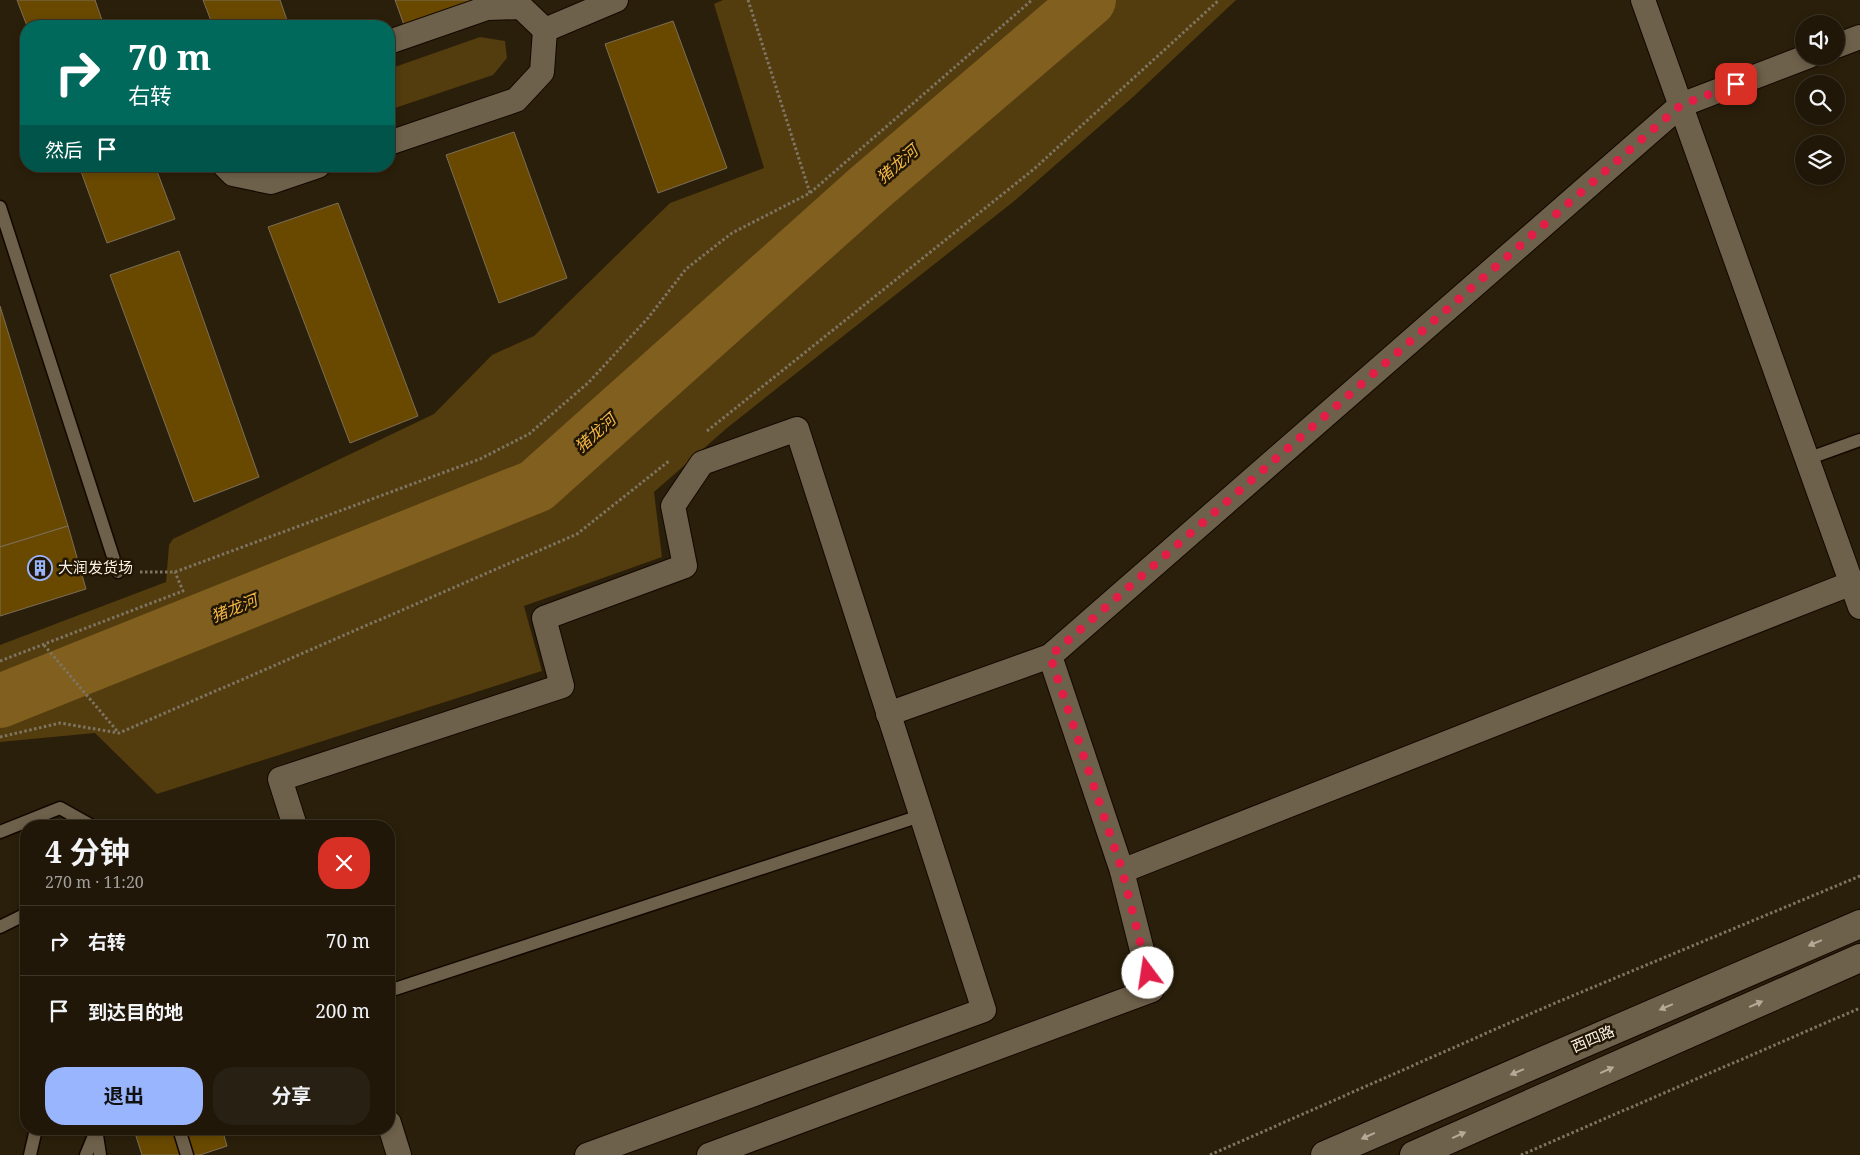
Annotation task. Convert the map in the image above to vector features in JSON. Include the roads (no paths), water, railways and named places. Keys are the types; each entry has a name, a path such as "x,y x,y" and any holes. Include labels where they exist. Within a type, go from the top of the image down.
{"street":[{"path":"545,30 616,0"},
{"path":"1643,0 1860,606"},
{"path":"395,40 487,8 520,7 545,30"},
{"path":"395,141 516,100 542,72 545,30"},
{"path":"1845,43 1860,37"},
{"path":"888,714 1050,656 1681,105 1795,61"},
{"path":"231,172 271,182 300,172"},
{"path":"293,820 280,778 562,686 544,618 685,566 673,506 702,463 797,429 984,1010 587,1155"},
{"path":"1122,870 1852,584"},
{"path":"709,1155 1152,990 1122,870 1050,656"},
{"name":"西四路","path":"1325,1155 1860,924"},
{"path":"1414,1155 1860,958"},
{"path":"393,1135 399,1155"}],"lane":[{"path":"0,207 118,572"},
{"path":"1807,459 1860,440"},
{"path":"30,820 60,808 81,820"},
{"path":"395,989 920,816"},
{"path":"0,832 20,824"},
{"path":"0,927 20,917"},
{"path":"30,1155 35,1135"},
{"path":"86,1155 94,1135"},
{"path":"97,1135 100,1155"},
{"path":"181,1135 186,1155"}],"waterway":[{"name":"猪龙河","path":"0,701 536,486 867,190 1089,0"}],"place":[{"name":"大润发货场","path":"40,568"}]}
